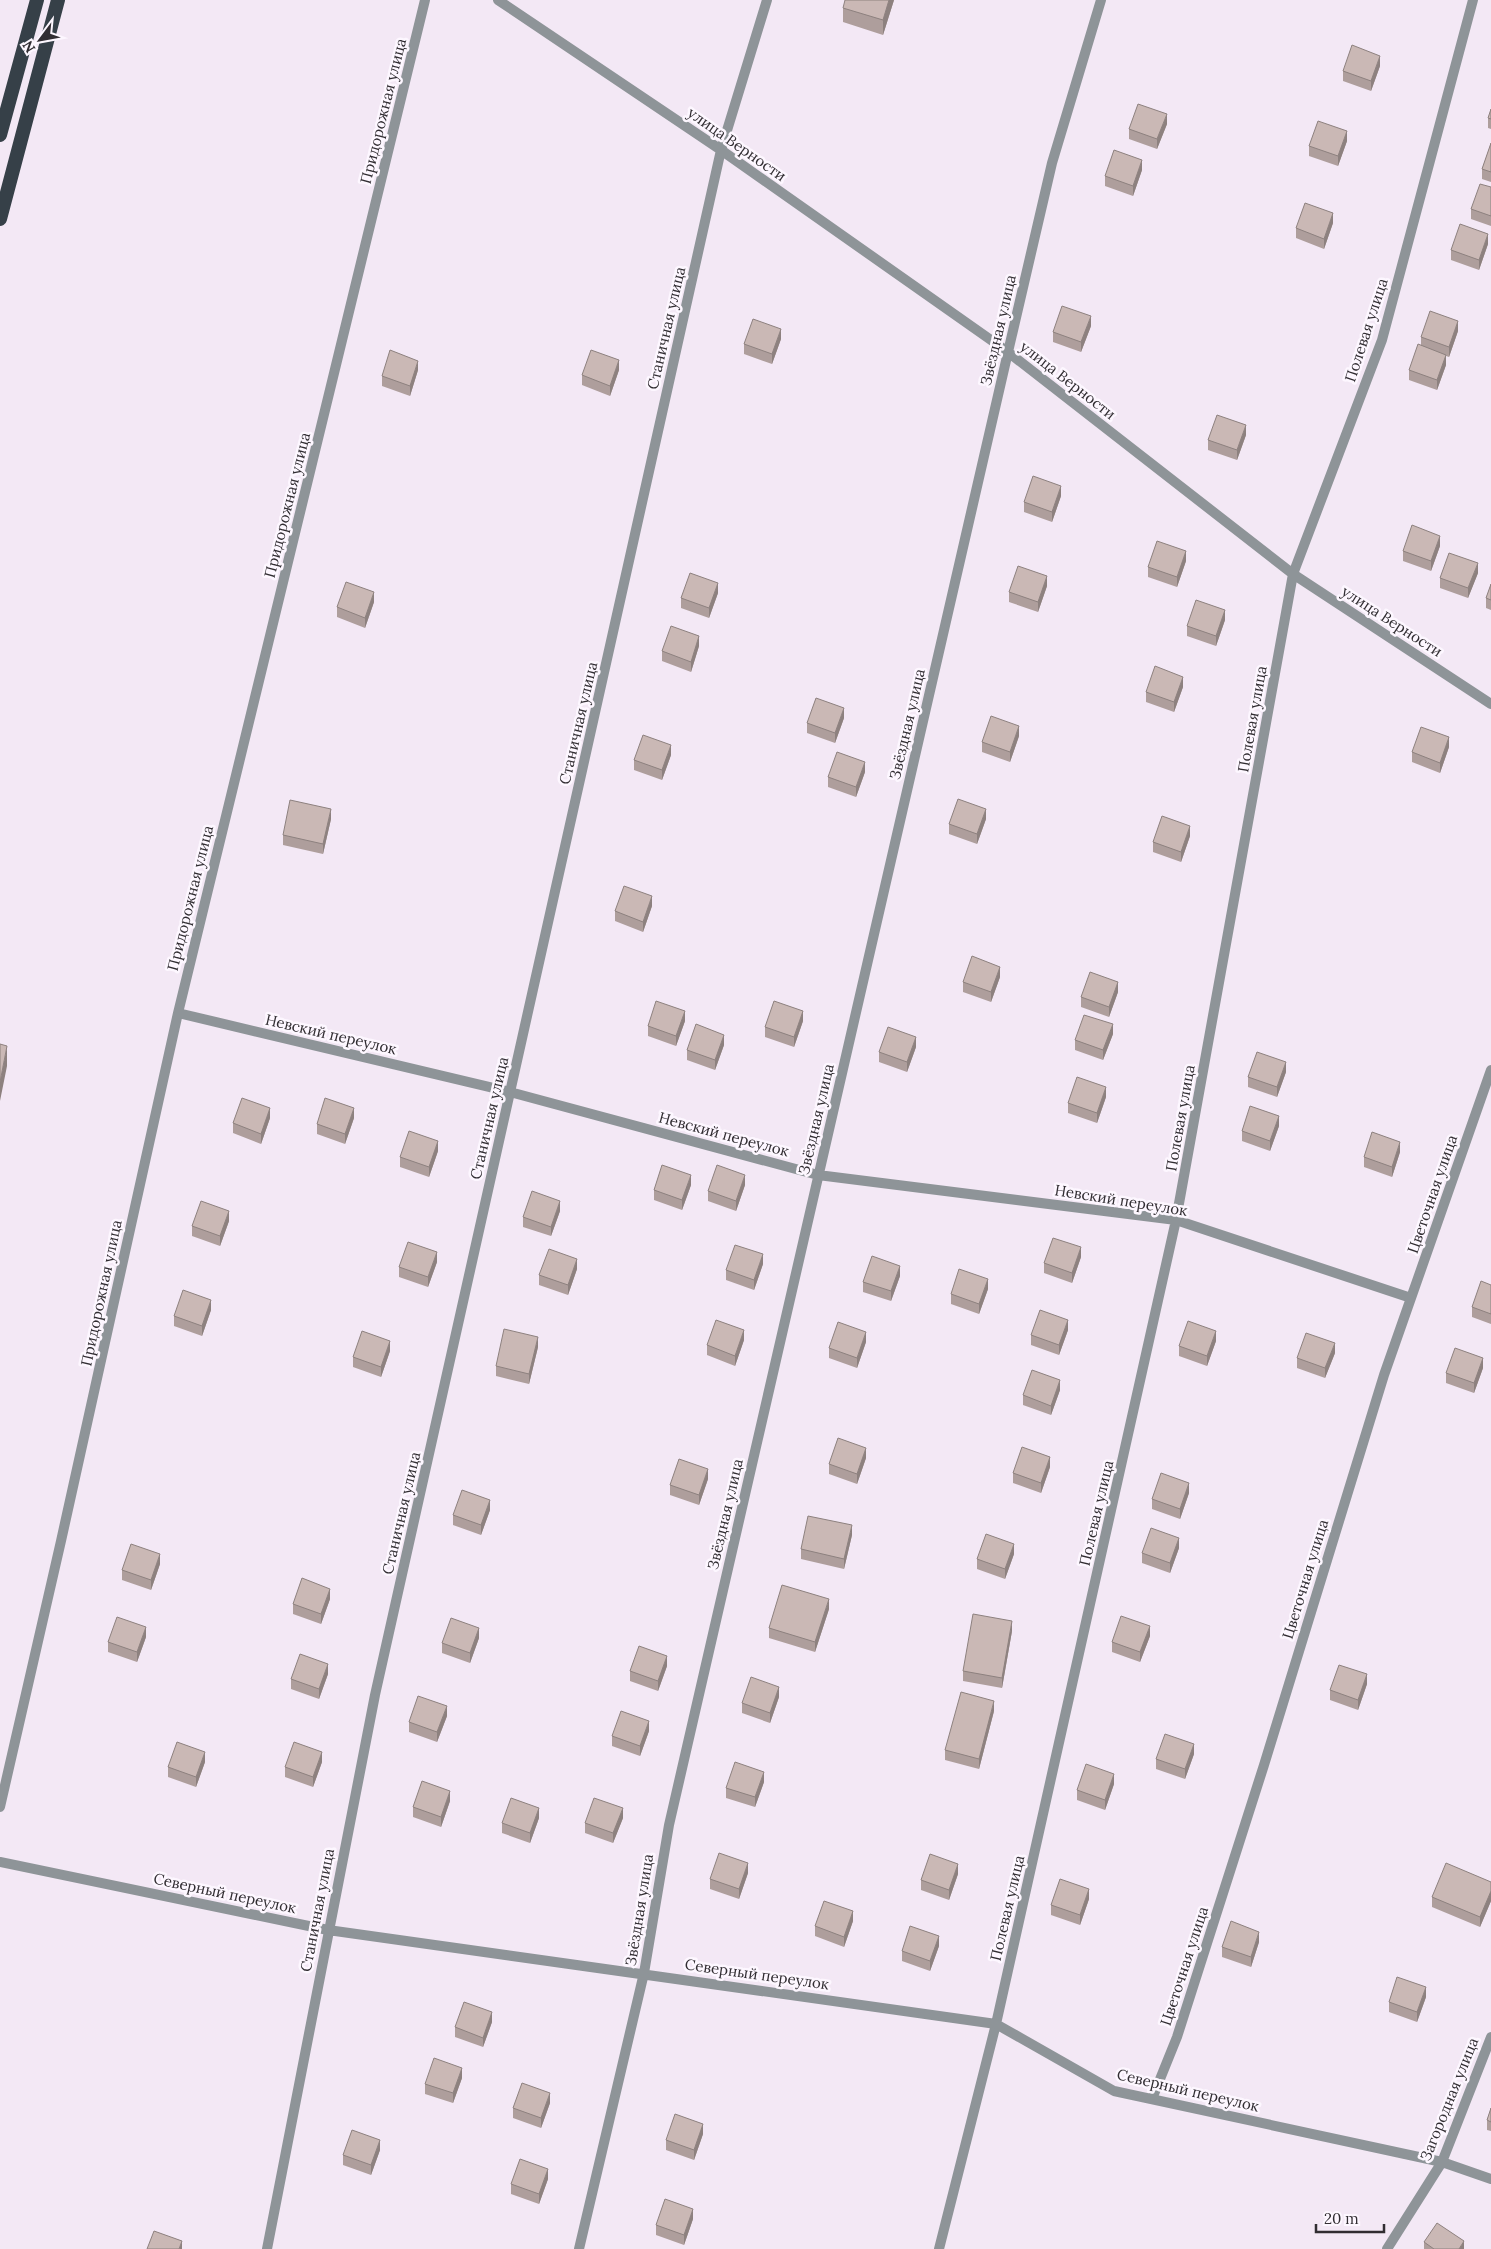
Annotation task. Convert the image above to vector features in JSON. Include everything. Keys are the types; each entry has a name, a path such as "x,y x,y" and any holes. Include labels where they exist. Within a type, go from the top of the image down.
{"highway":[{"path":"0,135 37,0"},
{"path":"0,219 58,0"}],"street":[{"name":"Придорожная улица","path":"0,1806 178,1013 425,0"},
{"name":"улица Верности","path":"498,0 721,150 1008,352 1293,574 1491,704"},
{"name":"Станичная улица","path":"267,2249 375,1695 721,150 767,0"},
{"name":"Звёздная улица","path":"579,2249 644,1973 669,1824 1008,352 1052,163 1101,0"},
{"name":"Полевая улица","path":"939,2249 996,2024 1176,1220 1293,574 1382,340 1473,0"},
{"name":"Невский переулок","path":"178,1013 510,1092 818,1174 1176,1220 1411,1298"},
{"name":"Цветочная улица","path":"1152,2099 1177,2037 1267,1755 1384,1375 1491,1070"},
{"name":"Северный переулок","path":"0,1862 328,1930 996,2024 1114,2091 1442,2162 1491,2180"},
{"name":"Загородная улица","path":"1387,2249 1442,2162 1491,2036"}],"building":[{"path":"845,0 889,0 883,20 843,8"},
{"path":"1352,45 1380,56 1371,81 1343,71"},
{"path":"1138,104 1167,114 1157,139 1129,129"},
{"path":"1318,121 1347,131 1338,156 1309,146"},
{"path":"1491,143 1491,172 1482,169"},
{"path":"1114,150 1142,160 1133,186 1105,176"},
{"path":"1480,184 1491,187 1491,216 1471,209"},
{"path":"1305,203 1333,213 1324,239 1296,228"},
{"path":"1460,224 1488,234 1479,260 1451,250"},
{"path":"1062,306 1091,316 1081,342 1053,332"},
{"path":"1430,311 1458,321 1449,347 1421,337"},
{"path":"753,319 781,329 772,354 744,344"},
{"path":"1418,344 1446,355 1437,380 1409,370"},
{"path":"390,350 418,361 410,386 382,376"},
{"path":"591,350 619,360 610,386 582,375"},
{"path":"1217,415 1246,425 1237,450 1208,440"},
{"path":"1033,476 1061,486 1052,512 1024,502"},
{"path":"1412,525 1440,536 1431,561 1403,551"},
{"path":"1157,541 1186,551 1177,577 1148,567"},
{"path":"1449,553 1478,563 1468,588 1440,578"},
{"path":"1018,566 1047,576 1038,602 1009,592"},
{"path":"690,573 718,583 709,608 681,598"},
{"path":"346,582 374,592 365,618 337,607"},
{"path":"1491,584 1491,600 1486,598"},
{"path":"1196,600 1225,610 1216,636 1187,626"},
{"path":"671,626 699,636 691,662 662,651"},
{"path":"1155,666 1183,677 1174,702 1146,692"},
{"path":"816,698 844,708 835,733 807,723"},
{"path":"991,716 1019,726 1010,752 982,742"},
{"path":"1421,727 1449,737 1440,763 1412,752"},
{"path":"643,735 671,745 662,770 634,760"},
{"path":"837,752 865,762 856,787 828,777"},
{"path":"958,799 986,809 977,834 949,824"},
{"path":"290,800 331,809 323,844 283,835"},
{"path":"1162,816 1190,826 1181,852 1153,842"},
{"path":"624,886 652,896 643,922 615,911"},
{"path":"972,956 1000,967 991,992 963,982"},
{"path":"1090,972 1118,982 1109,1007 1081,997"},
{"path":"656,1001 685,1011 676,1036 648,1026"},
{"path":"774,1001 803,1011 794,1037 765,1027"},
{"path":"1084,1015 1113,1024 1103,1050 1075,1040"},
{"path":"696,1024 724,1035 715,1060 687,1050"},
{"path":"888,1027 916,1037 907,1062 879,1052"},
{"path":"0,1044 7,1046 0,1082"},
{"path":"1257,1052 1286,1062 1277,1087 1248,1077"},
{"path":"1077,1077 1106,1087 1097,1113 1068,1103"},
{"path":"242,1098 270,1108 261,1134 233,1123"},
{"path":"325,1098 354,1108 345,1134 317,1124"},
{"path":"1250,1106 1279,1116 1270,1141 1242,1131"},
{"path":"409,1131 438,1141 429,1167 400,1157"},
{"path":"1372,1132 1400,1142 1392,1167 1364,1157"},
{"path":"662,1165 691,1175 682,1200 654,1190"},
{"path":"717,1165 745,1175 736,1201 708,1191"},
{"path":"532,1191 560,1201 551,1227 523,1217"},
{"path":"201,1201 229,1211 220,1236 192,1226"},
{"path":"1053,1238 1081,1247 1072,1273 1044,1263"},
{"path":"408,1242 437,1252 428,1277 399,1267"},
{"path":"735,1245 763,1254 754,1280 726,1270"},
{"path":"549,1249 577,1259 568,1285 539,1275"},
{"path":"872,1256 900,1266 891,1291 863,1282"},
{"path":"959,1269 988,1279 979,1304 951,1294"},
{"path":"1481,1281 1491,1285 1491,1314 1472,1307"},
{"path":"183,1290 211,1300 202,1326 174,1316"},
{"path":"1040,1310 1068,1320 1059,1345 1031,1335"},
{"path":"716,1320 744,1330 735,1356 707,1345"},
{"path":"1188,1321 1216,1331 1207,1356 1179,1346"},
{"path":"838,1322 866,1332 857,1358 829,1348"},
{"path":"504,1329 538,1337 529,1374 496,1366"},
{"path":"362,1331 390,1341 381,1367 353,1357"},
{"path":"1306,1333 1335,1343 1325,1368 1297,1358"},
{"path":"1455,1348 1483,1358 1474,1383 1446,1373"},
{"path":"1032,1370 1060,1380 1051,1406 1023,1395"},
{"path":"838,1438 866,1448 857,1474 829,1464"},
{"path":"1022,1447 1050,1457 1041,1483 1013,1473"},
{"path":"679,1459 708,1469 699,1495 670,1485"},
{"path":"1161,1473 1189,1483 1180,1509 1152,1499"},
{"path":"462,1490 490,1500 481,1525 453,1515"},
{"path":"808,1516 852,1525 844,1559 801,1549"},
{"path":"1151,1528 1179,1538 1170,1563 1142,1553"},
{"path":"986,1534 1014,1544 1005,1569 977,1559"},
{"path":"131,1544 160,1554 151,1580 122,1570"},
{"path":"302,1578 330,1589 321,1614 293,1604"},
{"path":"782,1585 829,1599 815,1642 769,1628"},
{"path":"973,1614 1012,1621 1002,1678 963,1671"},
{"path":"1121,1616 1150,1626 1140,1652 1112,1642"},
{"path":"117,1617 146,1627 137,1652 108,1642"},
{"path":"451,1618 479,1628 470,1653 442,1643"},
{"path":"639,1646 667,1656 658,1681 630,1671"},
{"path":"300,1654 328,1664 319,1689 291,1679"},
{"path":"1339,1665 1367,1674 1358,1700 1330,1690"},
{"path":"751,1677 779,1687 770,1713 742,1703"},
{"path":"961,1692 994,1701 979,1759 945,1750"},
{"path":"418,1696 447,1706 437,1732 409,1722"},
{"path":"621,1711 649,1721 640,1746 612,1736"},
{"path":"1165,1734 1194,1744 1185,1769 1156,1759"},
{"path":"177,1742 205,1752 196,1777 168,1767"},
{"path":"294,1742 322,1752 313,1777 285,1767"},
{"path":"735,1762 764,1772 755,1797 726,1788"},
{"path":"1086,1764 1114,1774 1105,1800 1077,1790"},
{"path":"422,1781 450,1791 441,1817 413,1807"},
{"path":"511,1798 539,1808 530,1833 502,1823"},
{"path":"594,1798 623,1808 613,1833 585,1823"},
{"path":"719,1853 748,1863 739,1889 710,1879"},
{"path":"930,1854 958,1864 949,1890 921,1880"},
{"path":"1446,1863 1491,1882 1491,1891 1480,1917 1432,1897"},
{"path":"1060,1879 1089,1889 1080,1915 1051,1905"},
{"path":"824,1901 853,1911 844,1937 815,1926"},
{"path":"1231,1921 1259,1932 1251,1957 1222,1947"},
{"path":"910,1926 939,1936 930,1961 902,1951"},
{"path":"1397,1977 1426,1987 1417,2012 1389,2002"},
{"path":"464,2002 492,2012 483,2038 455,2027"},
{"path":"434,2058 462,2068 453,2093 425,2084"},
{"path":"522,2083 550,2093 541,2118 513,2108"},
{"path":"1491,2108 1491,2122 1487,2120"},
{"path":"675,2114 703,2124 694,2150 666,2140"},
{"path":"352,2130 380,2140 371,2165 343,2155"},
{"path":"520,2159 548,2169 539,2194 511,2184"},
{"path":"665,2199 693,2209 684,2235 656,2225"},
{"path":"1437,2223 1464,2241 1459,2249 1434,2249 1424,2242"},
{"path":"154,2231 182,2241 179,2249 147,2249"}]}
